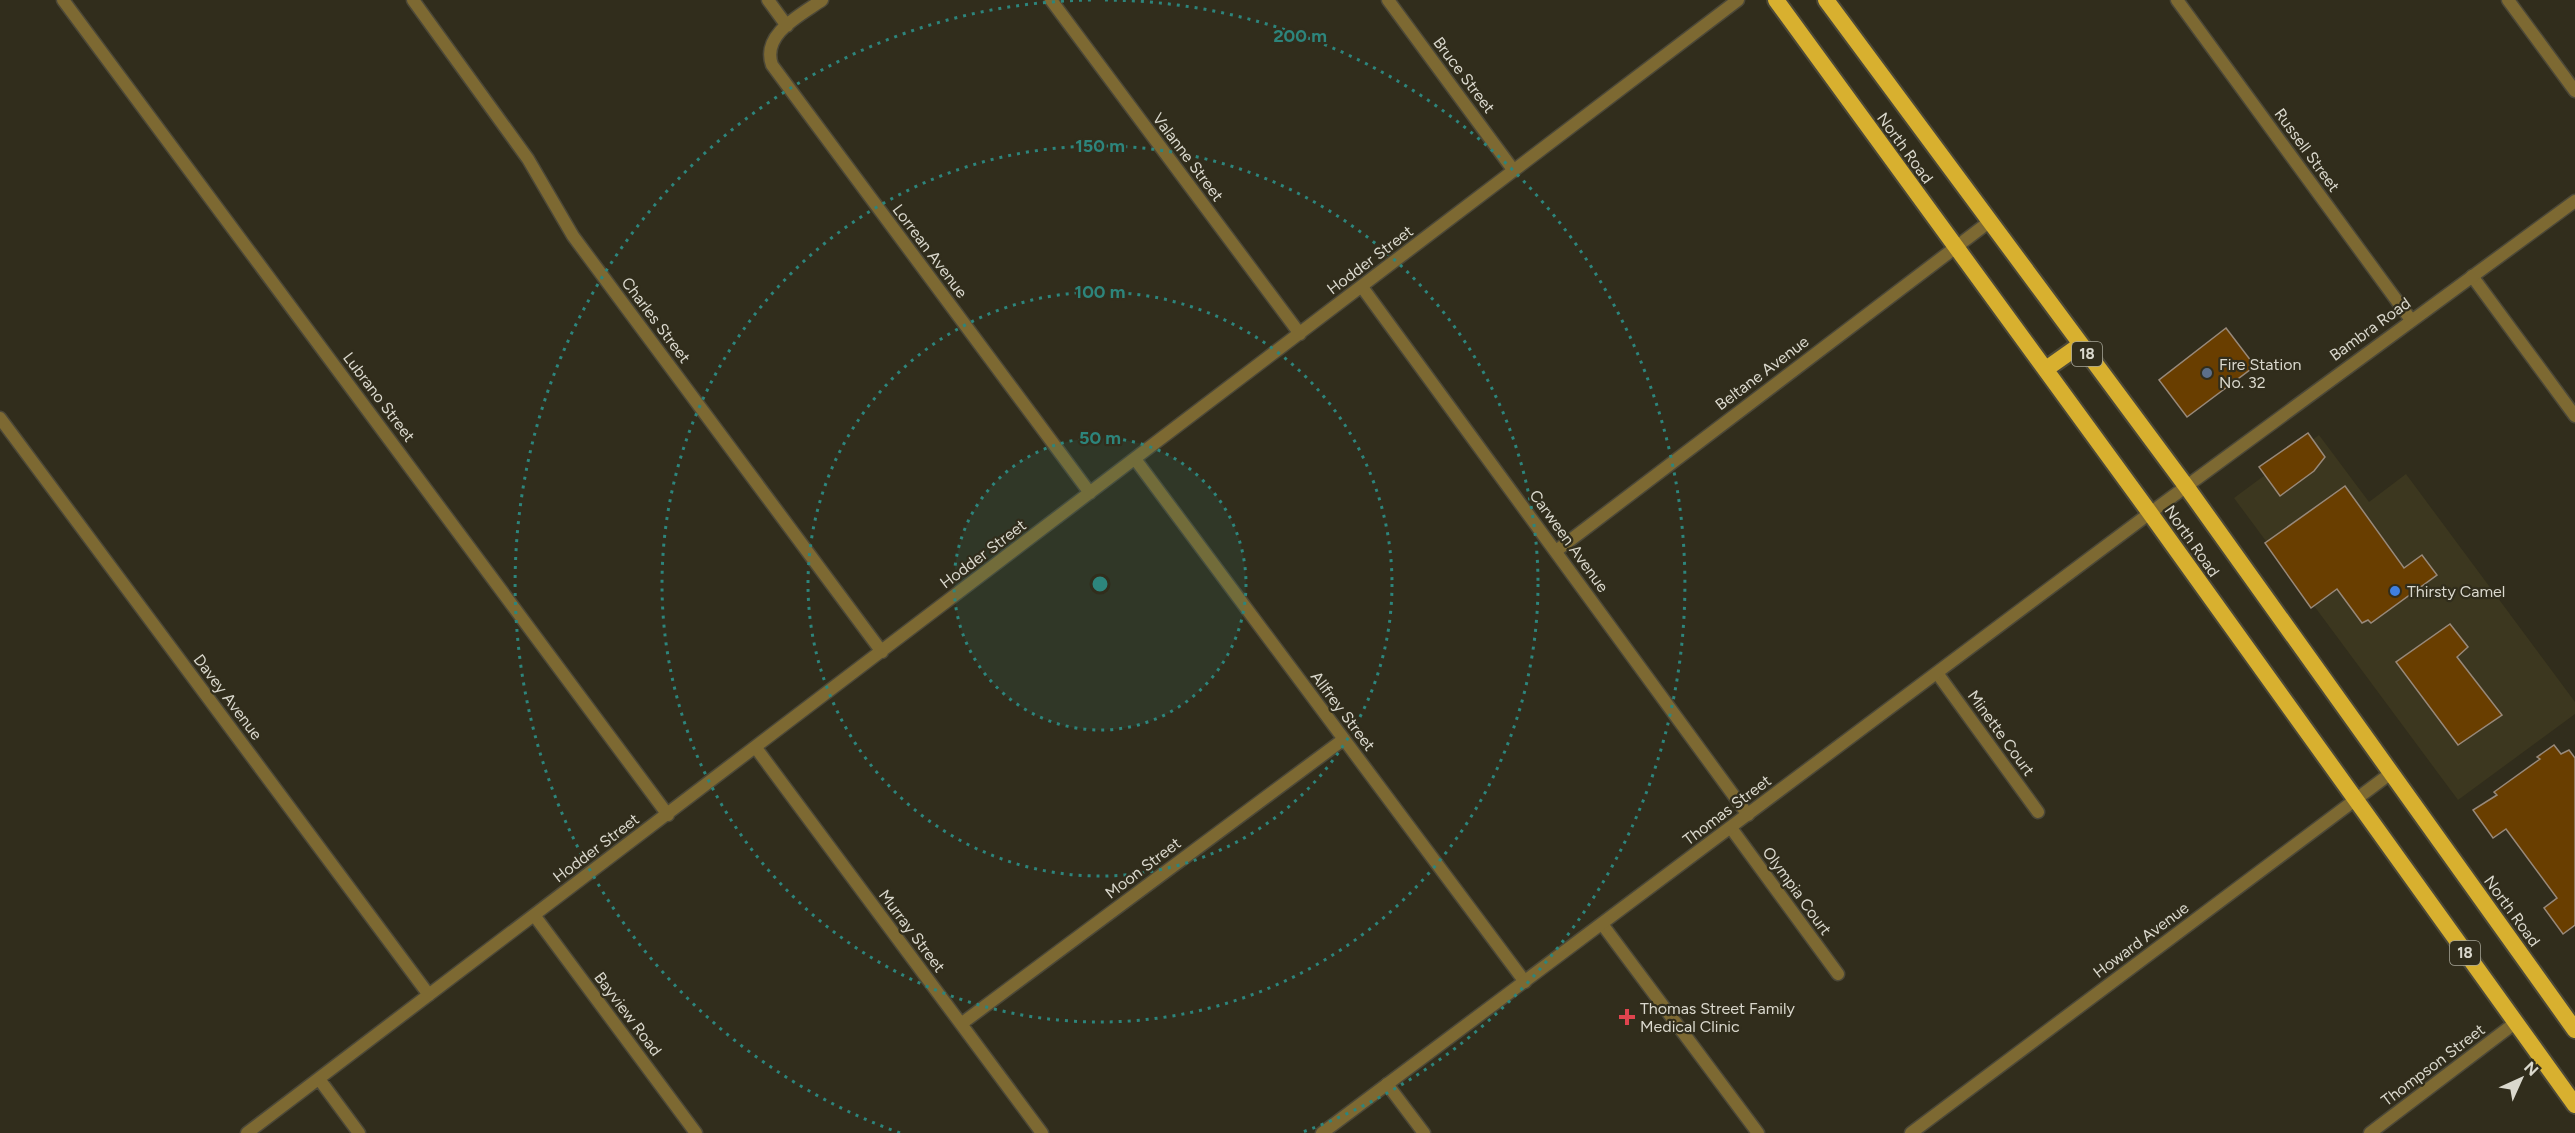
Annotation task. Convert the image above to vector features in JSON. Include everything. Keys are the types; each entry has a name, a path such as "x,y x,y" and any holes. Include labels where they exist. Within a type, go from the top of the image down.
{"highway":[{"name":"North Road","path":"1776,0 1955,248 2046,369 2575,1105"},
{"name":"North Road","path":"1826,0 2186,486 2575,1030"},
{"path":"2046,369 2080,345"}],"street":[{"name":"Lubrano Street","path":"63,0 668,814"},
{"name":"Charles Street","path":"413,0 528,159 573,236 882,652"},
{"path":"768,0 787,26"},
{"name":"Lorrean Avenue","path":"822,0 787,26 772,42 770,60 775,70 1090,493"},
{"name":"Valanne Street","path":"1051,0 1300,334"},
{"name":"Bruce Street","path":"1388,0 1515,171"},
{"name":"Hodder Street","path":"247,1133 1738,0"},
{"name":"Russell Street","path":"2177,0 2411,320"},
{"path":"2508,0 2575,91"},
{"name":"Bambra Road","path":"2150,513 2575,201"},
{"name":"Beltane Avenue","path":"1556,550 1989,222"},
{"path":"2472,276 2575,417"},
{"name":"Carween Avenue","path":"1362,286 1748,815"},
{"name":"Davey Avenue","path":"0,418 429,995"},
{"name":"Allfrey Street","path":"1135,459 1525,982"},
{"name":"Thomas Street","path":"1322,1133 2150,513"},
{"name":"Minette Court","path":"1937,673 2038,812"},
{"name":"Moon Street","path":"961,1024 1344,739"},
{"name":"Murray Street","path":"756,748 1042,1133"},
{"name":"Howard Avenue","path":"1911,1133 2391,773"},
{"name":"Olympia Court","path":"1731,828 1838,974"},
{"name":"Bayview Road","path":"534,915 696,1133"},
{"path":"1602,924 1758,1133"},
{"name":"Thompson Street","path":"2370,1133 2515,1023"},
{"path":"319,1079 359,1133"},
{"path":"1387,1084 1424,1133"}],"shaded area":[{"path":"2319,435 2369,502 2406,474 2575,702 2575,714 2458,800 2234,498"}],"building":[{"name":"Fire Station No. 32","path":"2226,328 2255,366 2187,417 2159,380"},
{"path":"2308,433 2325,457 2314,471 2280,496 2259,467"},
{"path":"2345,486 2404,568 2422,555 2437,575 2371,623 2368,620 2362,623 2337,589 2311,608 2265,543"},
{"path":"2450,624 2468,647 2457,657 2502,715 2458,745 2396,662"},
{"path":"2554,745 2561,754 2569,750 2575,758 2575,925 2563,934 2544,908 2557,898 2506,829 2493,838 2473,810 2497,795 2494,792 2540,759 2537,757"}],"place":[{"name":"Fire Station No. 32","path":"2207,373"},
{"name":"Thirsty Camel","path":"2395,591"},
{"name":"Thomas Street Family Medical Clinic","path":"1627,1017"}]}
